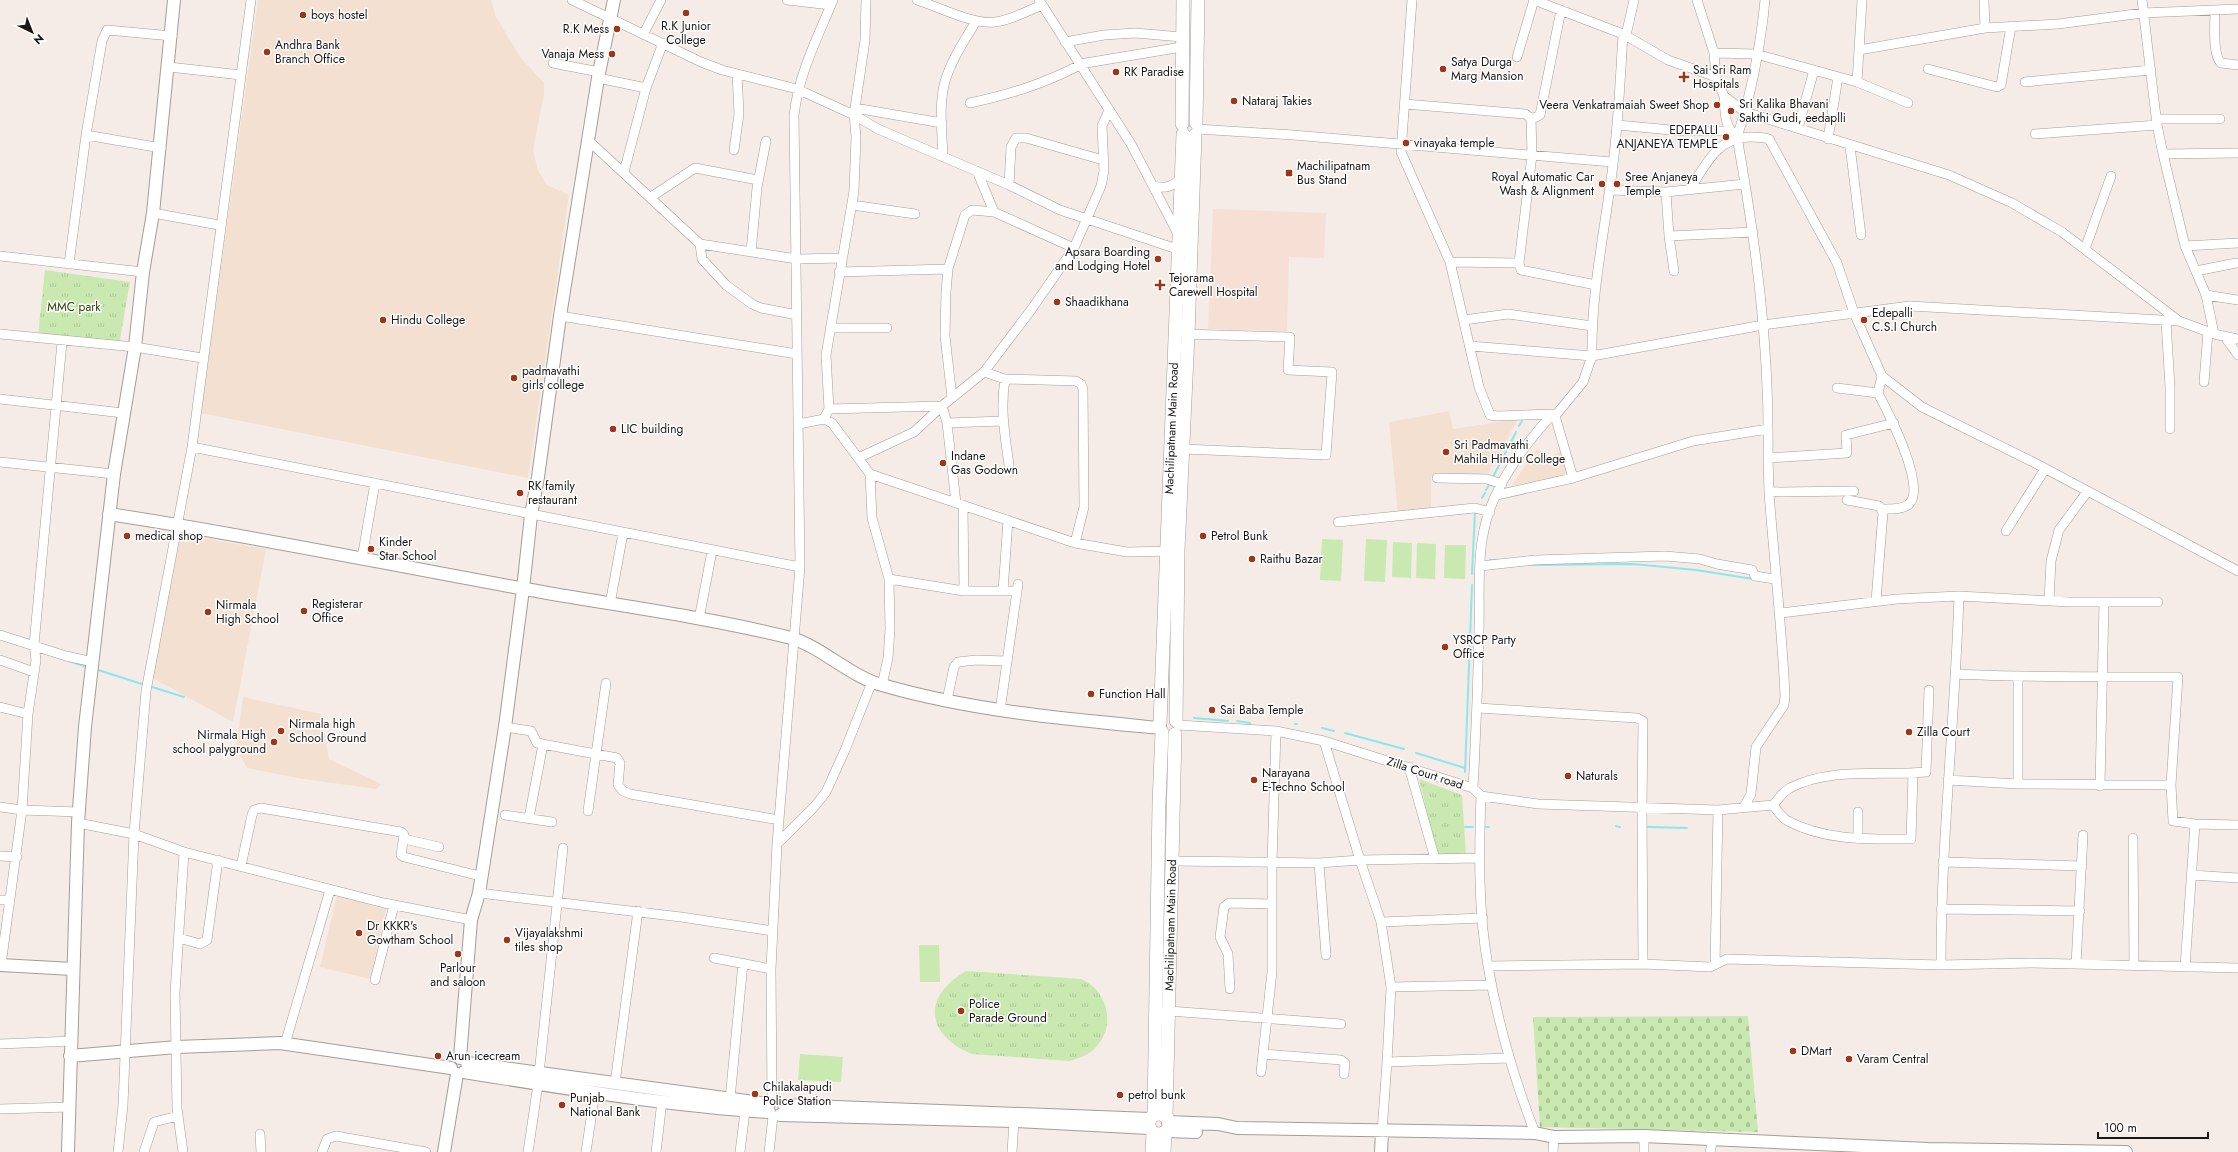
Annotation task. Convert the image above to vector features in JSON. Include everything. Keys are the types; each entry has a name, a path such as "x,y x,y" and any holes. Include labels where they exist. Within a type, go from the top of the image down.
{"main road":[{"path":"68,1152 78,817 92,667 114,474 135,347 143,272 162,214 161,148 178,67 172,36 174,0"},
{"path":"444,1152 460,1067 471,920 478,892 505,727 524,589 531,514 538,478 560,316 599,75 612,18 614,0"},
{"name":"Machilipatnam Main Road","path":"1183,0 1182,42 1191,129 1182,177 1184,253"},
{"name":"Machilipatnam Main Road","path":"1152,1152 1159,1125 1169,1011 1172,861 1168,727 1172,552 1182,334 1184,253 1198,0"},
{"name":"Machilipatnam Main Road","path":"1172,552 1183,449 1182,334"},
{"path":"109,514 177,524 524,589 699,619 795,639 877,684 1000,711 1168,727"},
{"name":"Machilipatnam Main Road","path":"1164,1152 1159,1125 1158,804 1168,727"},
{"path":"1,965 74,969"},
{"path":"70,1056 125,1053 177,1047 285,1044 538,1079 595,1092 745,1111 775,1110 1159,1125"},
{"path":"538,1079 615,1084 730,1098 775,1110 1014,1121 1159,1125 1218,1124 1237,1128 1382,1132 1535,1133 1554,1137 1644,1136 1712,1139 1803,1147 1931,1151 2126,1152"},
{"path":"1381,1152 1382,1132"}],"street":[{"path":"120,1152 134,834 147,686 192,447 219,225 241,75 250,0"},
{"path":"572,0 644,33 691,58 737,74 797,89 855,111 942,123"},
{"path":"644,33 661,0"},
{"path":"775,1152 771,969 777,844 800,567 797,459 800,424 797,354 794,115 797,89 803,69 832,2 787,0"},
{"path":"824,419 829,409 826,355 854,191 856,136 855,111 865,40 866,0"},
{"path":"917,0 945,5 976,20 995,22 1011,18 1040,2 1131,144 1153,186 1184,253"},
{"path":"1412,0 1401,152 1450,262 1479,387 1490,415 1554,415"},
{"path":"1517,57 1534,0 1625,35 1668,60 1716,77"},
{"path":"1473,788 1478,708 1480,566 1484,530 1502,484 1525,446 1583,382 1592,356 1592,326 1596,285 1618,126 1625,35 1634,0"},
{"path":"1697,0 1714,53 1716,77 1724,96 1726,120 1730,131 1737,137"},
{"path":"1744,807 1750,794 1756,747 1784,705 1786,696 1781,613 1775,579 1769,492 1768,429 1763,325 1753,232 1737,137 1746,112 1761,32 1765,0"},
{"path":"1857,82 1862,0"},
{"path":"1984,0 1985,28"},
{"path":"2142,0 2157,122 2163,154 2186,246 2206,295 2211,333 2204,382"},
{"path":"1532,119 1540,115 1561,10"},
{"path":"2215,10 2216,52 2218,61 2221,63 2238,65"},
{"path":"1859,50 1985,28 2058,24 2143,13 2238,10"},
{"path":"943,156 942,92 948,71 976,20"},
{"path":"1928,69 1997,86 2001,85 2012,26"},
{"path":"69,264 86,135 102,41 107,30 172,36"},
{"path":"1065,42 1104,35 1135,33 1182,42"},
{"path":"970,103 1026,89 1049,81 1080,65 1182,42"},
{"path":"624,172 646,88 663,43"},
{"path":"1714,53 1756,54 1857,82 1908,103"},
{"path":"553,63 646,88"},
{"path":"178,67 241,75"},
{"path":"1798,128 1814,70"},
{"path":"2024,82 2151,70"},
{"path":"734,150 739,114 737,74"},
{"path":"1828,140 1838,77"},
{"path":"1724,96 1746,112 1798,128 1828,140 1949,175 2012,202 2062,232 2179,321 2211,333 2238,339"},
{"path":"1405,104 1529,115 1532,119 1532,156 1519,263 1521,270 1596,285"},
{"path":"858,458 914,432 942,406 984,372 1031,310 1074,248 1101,186 1104,171 1102,126 1109,110"},
{"path":"855,111 878,129 1009,185 1060,210 1088,218 1184,253"},
{"path":"2035,134 2157,122 2220,119"},
{"path":"1618,126 1682,132 1730,131"},
{"path":"1191,129 1401,144 1612,162"},
{"path":"86,135 161,148"},
{"path":"1690,189 1716,151 1737,137 1764,137 1769,139 1837,263 1854,313 1882,376 1922,407 2045,469 2238,571"},
{"path":"1009,185 1011,147 1016,138 1026,138 1103,160"},
{"path":"589,141 700,244 797,259 842,258"},
{"path":"751,252 758,180 766,141"},
{"path":"1850,146 1861,235"},
{"path":"2163,154 2238,153"},
{"path":"651,198 696,168 758,180"},
{"path":"977,171 994,212"},
{"path":"2085,249 2110,176"},
{"path":"1153,186 1164,188 1173,185 1182,177"},
{"path":"1609,190 1666,192 1746,184"},
{"path":"1666,192 1669,236 1674,271"},
{"path":"852,205 915,214"},
{"path":"952,398 945,336 948,269 965,215 972,210 994,212 1074,248"},
{"path":"162,214 219,225"},
{"path":"1669,236 1753,232"},
{"path":"2186,246 2238,243"},
{"path":"700,244 702,259 726,285 752,304 761,308 797,315"},
{"path":"0,256 143,272"},
{"path":"1450,262 1519,263"},
{"path":"2196,271 2236,263"},
{"path":"840,272 948,269"},
{"path":"2206,295 2238,300"},
{"path":"1470,346 1592,356 1763,325 1910,306 2179,321"},
{"path":"1464,320 1508,314 1592,326"},
{"path":"560,316 797,354"},
{"path":"2166,321 2170,429"},
{"path":"830,328 887,328"},
{"path":"0,334 62,342 135,347 202,358"},
{"path":"1182,334 1290,338 1288,370 1332,372 1326,455 1183,449"},
{"path":"2225,337 2238,355"},
{"path":"1,965 3,939 10,900 22,810 28,714 36,660 34,646 62,342"},
{"path":"984,372 1005,379 1076,381 1081,384 1083,388 1084,507 1075,543"},
{"path":"1847,500 1879,506 1882,509 1898,509 1908,505 1914,496 1913,478 1894,423 1878,393 1882,376"},
{"path":"1005,379 1001,400 1009,465"},
{"path":"1837,388 1878,393"},
{"path":"0,399 123,413"},
{"path":"829,409 942,406"},
{"path":"942,406 947,423 959,504 964,591"},
{"path":"1554,415 1573,478"},
{"path":"777,844 826,792 888,658 890,628 889,579 872,518 870,474 836,426 824,419 800,424"},
{"path":"947,423 1003,421"},
{"path":"1768,458 1847,453 1846,435 1894,423"},
{"path":"1497,495 1573,478 1693,440 1768,429"},
{"path":"192,447 712,551 800,567"},
{"path":"0,462 114,474"},
{"path":"2006,532 2045,469"},
{"path":"870,474 1075,543 1127,552 1172,552"},
{"path":"1437,478 1487,479 1502,484"},
{"path":"362,558 375,483"},
{"path":"1769,492 1854,491"},
{"path":"2049,601 2051,561 2059,530 2087,492"},
{"path":"1338,522 1475,508 1490,512"},
{"path":"1876,601 1882,509"},
{"path":"1003,591 1008,520"},
{"path":"610,604 623,533"},
{"path":"699,619 712,551"},
{"path":"1480,566 1536,560 1665,556 1700,559 1717,564 1752,570 1755,576 1775,579"},
{"path":"889,579 964,591 1003,591 1018,587 1006,661 1000,711"},
{"path":"1781,613 1876,601 1959,596 2049,601 2158,602"},
{"path":"1941,965 1941,909 1948,780 1956,674 1959,596"},
{"path":"2100,786 2101,676 2104,602"},
{"path":"0,635 66,656 92,667"},
{"path":"0,660 34,672"},
{"path":"947,700 954,667 958,662 976,660 1006,661"},
{"path":"1956,674 2018,677 2178,677 2171,785 2173,821 2195,824 2238,825"},
{"path":"2018,677 2018,784"},
{"path":"588,810 606,683"},
{"path":"1535,1133 1515,1082 1488,966 1479,858 1481,796 1538,804 1718,810 1773,805 1788,789 1813,779 1856,774 1926,772 1929,690"},
{"path":"0,707 28,714"},
{"path":"1478,708 1640,718 1645,724 1642,808 1643,964"},
{"path":"505,727 531,731 537,743 614,757 619,760 620,763 618,785 623,791 630,794 779,820"},
{"name":"Zilla Court road","path":"1168,727 1276,731 1324,741 1473,788 1481,796"},
{"path":"1261,1072 1269,1018 1272,972 1272,863 1276,731"},
{"path":"1324,741 1360,860 1381,922 1391,987 1382,1132"},
{"path":"529,818 543,744"},
{"path":"1409,767 1435,859"},
{"path":"1773,805 1786,820 1820,833 1858,839 1911,839 1913,773"},
{"path":"1948,780 2018,784 2100,786 2171,785"},
{"path":"0,807 78,817 134,834 184,852 330,890 394,905 471,920"},
{"path":"241,866 252,815 254,810 261,808 397,831 403,834 404,839 401,855 404,857 480,876"},
{"path":"1715,965 1718,810"},
{"path":"1858,812 1858,839"},
{"path":"505,815 552,822"},
{"path":"2185,966 2195,824"},
{"path":"2076,964 2083,835"},
{"path":"2133,838 2134,965"},
{"path":"404,839 439,847"},
{"path":"528,1152 559,901 563,848"},
{"path":"183,1152 178,1116 175,993 184,852"},
{"path":"0,856 16,857"},
{"path":"1172,861 1319,863 1360,860 1479,858"},
{"path":"178,938 200,944 207,940 218,860"},
{"path":"1944,862 2082,866"},
{"path":"1319,863 1326,955"},
{"path":"2192,875 2238,878"},
{"path":"285,1044 330,890"},
{"path":"478,892 559,901 773,931"},
{"path":"0,900 10,900"},
{"path":"1230,989 1228,954 1220,937 1224,907 1229,903 1272,904"},
{"path":"375,980 394,905"},
{"path":"1941,909 2080,911"},
{"path":"615,1084 638,912"},
{"path":"1381,922 1483,918"},
{"path":"714,958 771,969"},
{"path":"1488,966 1643,964 1710,967 1727,959 1941,965 2076,964 2238,968"},
{"path":"730,1098 743,964"},
{"path":"1391,987 1492,985"},
{"path":"1169,1011 1341,1024"},
{"path":"0,1044 72,1042"},
{"path":"1263,1054 1341,1060 1345,1063 1344,1074"},
{"path":"1387,1062 1509,1058"},
{"path":"586,1152 595,1092"},
{"path":"656,1152 662,1101"},
{"path":"0,1110 70,1107"},
{"path":"769,1152 775,1110"},
{"path":"740,1152 745,1111"},
{"path":"144,1152 154,1122 178,1116"},
{"path":"1012,1152 1014,1121"},
{"path":"260,1134 261,1152"},
{"path":"322,1152 327,1139 336,1136 426,1152"},
{"path":"1644,1136 1644,1152"},
{"path":"1553,1152 1554,1137"},
{"path":"1710,1152 1712,1139"}],"shaded area":[{"name":"Hindu College","path":"258,0 491,0 496,17 521,58 544,83 544,94 533,150 538,171 547,185 569,195 528,478 201,413"},
{"path":"1213,209 1326,213 1324,258 1289,257 1287,331 1208,329"},
{"name":"Sri Padmavathi Mahila Hindu College","path":"1449,411 1453,429 1518,419 1487,476 1431,476 1431,510 1398,514 1389,422"},
{"path":"1537,449 1551,457 1562,450 1567,476 1511,486"},
{"name":"Nirmala High School","path":"177,534 266,549 233,722 149,676"},
{"name":"Nirmala high School Ground","path":"243,697 321,714 329,759 381,784 377,789 303,779 247,768 236,749"},
{"path":"337,895 386,909 370,979 320,967"}],"green space":[{"name":"MMC park","path":"45,270 130,282 119,345 38,335"},
{"path":"1322,539 1343,540 1341,581 1320,580"},
{"path":"1366,539 1387,540 1385,582 1364,581"},
{"path":"1393,542 1412,543 1411,578 1392,577"},
{"path":"1417,543 1436,544 1435,579 1416,578"},
{"path":"1445,545 1466,545 1465,579 1444,578"},
{"path":"1419,779 1462,795 1466,855 1437,854"},
{"path":"919,945 939,945 940,982 920,982"},
{"path":"966,971 1081,979 1091,985 1098,992 1104,1002 1107,1012 1105,1033 1100,1042 1092,1051 1069,1061 972,1054 957,1046 945,1037 938,1026 935,1015 936,1004 941,992 951,981"},
{"path":"1748,1016 1758,1132 1540,1127 1533,1017"},
{"path":"800,1054 843,1057 841,1082 798,1080"}],"waterway":[{"path":"1519,426 1522,421"},
{"path":"1493,477 1516,432"},
{"path":"1489,484 1496,487"},
{"path":"1486,490 1489,485"},
{"path":"1482,498 1485,493"},
{"path":"1472,574 1475,512"},
{"path":"1490,560 1496,560"},
{"path":"1532,565 1633,564 1696,570 1753,579"},
{"path":"1465,772 1472,585"},
{"path":"69,661 87,667"},
{"path":"95,669 145,685"},
{"path":"149,686 184,697"},
{"path":"1194,718 1228,721"},
{"path":"1237,721 1250,723"},
{"path":"1322,728 1334,731"},
{"path":"1345,733 1404,749"},
{"path":"1416,753 1465,768"},
{"path":"1616,826 1620,827"},
{"path":"1465,827 1473,827"},
{"path":"1648,827 1687,828"}],"place":[{"name":"R.K Junior College","path":"686,13"},
{"name":"boys hostel","path":"303,15"},
{"name":"R.K Mess","path":"617,29"},
{"name":"Andhra Bank Branch Office","path":"267,52"},
{"name":"Vanaja Mess","path":"612,54"},
{"name":"Satya Durga Marg Mansion","path":"1443,69"},
{"name":"RK Paradise","path":"1116,72"},
{"name":"Sai Sri Ram Hospitals","path":"1684,77"},
{"name":"Nataraj Takies","path":"1234,101"},
{"name":"Veera Venkatramaiah Sweet Shop","path":"1717,105"},
{"name":"Sri Kalika Bhavani Sakthi Gudi, eedaplli","path":"1731,111"},
{"name":"EDEPALLI ANJANEYA TEMPLE","path":"1726,137"},
{"name":"vinayaka temple","path":"1406,143"},
{"name":"Machilipatnam Bus Stand","path":"1289,173"},
{"name":"Royal Automatic Car Wash & Alignment","path":"1602,184"},
{"name":"Sree Anjaneya Temple","path":"1617,184"},
{"name":"Apsara Boarding and Lodging Hotel","path":"1158,259"},
{"name":"Tejorama Carewell Hospital","path":"1160,285"},
{"name":"Shaadikhana","path":"1057,302"},
{"name":"Hindu College","path":"383,320"},
{"name":"Edepalli C.S.I Church","path":"1864,320"},
{"name":"padmavathi girls college","path":"514,378"},
{"name":"LIC building","path":"613,429"},
{"name":"Sri Padmavathi Mahila Hindu College","path":"1446,452"},
{"name":"Indane Gas Godown","path":"943,463"},
{"name":"RK family restaurant","path":"520,493"},
{"name":"medical shop","path":"127,536"},
{"name":"Petrol Bunk","path":"1203,536"},
{"name":"Kinder Star School","path":"371,549"},
{"name":"Raithu Bazar","path":"1252,559"},
{"name":"Registerar Office","path":"304,611"},
{"name":"Nirmala High School","path":"208,612"},
{"name":"YSRCP Party Office","path":"1445,647"},
{"name":"Function Hall","path":"1091,694"},
{"name":"Sai Baba Temple","path":"1212,710"},
{"name":"Nirmala high School Ground","path":"281,731"},
{"name":"Zilla Court","path":"1909,732"},
{"name":"Nirmala High school palyground","path":"274,742"},
{"name":"Naturals","path":"1568,776"},
{"name":"Narayana E-Techno School","path":"1254,780"},
{"name":"Dr KKKR's Gowtham School","path":"359,933"},
{"name":"Vijayalakshmi tiles shop","path":"507,940"},
{"name":"Parlour and saloon","path":"458,954"},
{"name":"Police Parade Ground","path":"961,1011"},
{"name":"DMart","path":"1793,1051"},
{"name":"Arun icecream","path":"438,1056"},
{"name":"Varam Central","path":"1849,1059"},
{"name":"Chilakalapudi Police Station","path":"755,1094"},
{"name":"petrol bunk","path":"1120,1095"},
{"name":"Punjab National Bank","path":"562,1105"}]}
